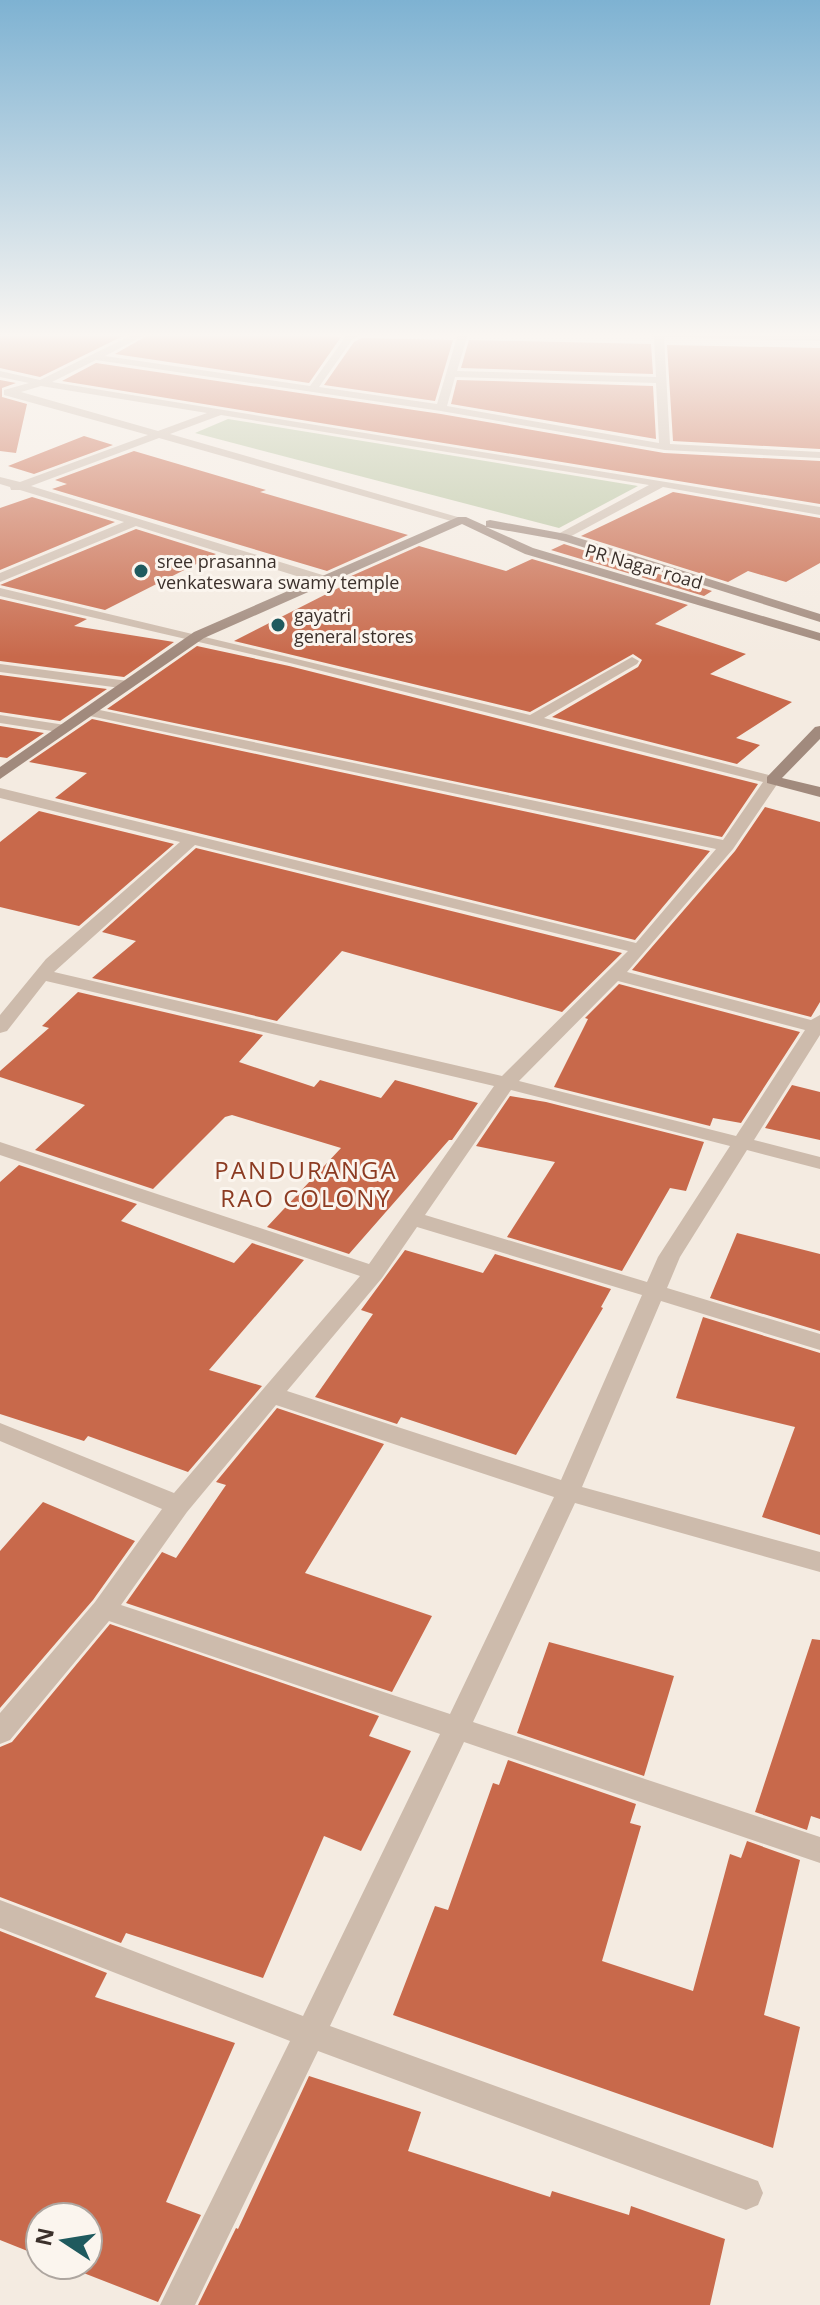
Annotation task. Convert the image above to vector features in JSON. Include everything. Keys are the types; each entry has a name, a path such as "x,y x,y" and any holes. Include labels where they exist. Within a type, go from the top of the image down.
{"street":[{"path":"0,494 144,442"},
{"name":"PR Nagar road","path":"185,442 462,520 562,537 820,618"},
{"path":"398,442 820,511"},
{"path":"634,442 665,447 820,455"},
{"path":"665,442 665,447"},
{"path":"0,480 324,580"},
{"path":"562,537 661,483"},
{"path":"0,774 199,635 462,520"},
{"name":"PR Nagar road","path":"462,520 529,551 820,637"},
{"path":"0,578 134,522"},
{"path":"0,592 199,635 820,792"},
{"path":"531,720 632,661"},
{"path":"0,668 128,685"},
{"path":"90,712 727,846"},
{"path":"0,719 65,729"},
{"path":"0,1732 104,1609 178,1505 374,1273 506,1083 617,975 727,846 772,780 820,730"},
{"path":"0,793 640,949"},
{"path":"0,1027 42,975 191,840"},
{"path":"42,975 506,1083 820,1163"},
{"path":"177,2305 311,2034 568,1492 669,1257 819,1025 617,975"},
{"path":"0,1148 374,1273"},
{"path":"414,1219 820,1342"},
{"path":"272,1395 568,1492 820,1562"},
{"path":"0,1432 178,1505"},
{"path":"104,1609 820,1850"},
{"path":"0,1914 311,2034 746,2193"}],"green space":[{"path":"228,442 366,442 638,486 559,528"}],"building":[{"path":"0,442 19,442 16,453 0,451"},
{"path":"70,442 102,442 113,445 34,474 8,466"},
{"path":"435,442 599,442 664,453 820,461 820,504"},
{"path":"683,442 820,442 820,449"},
{"path":"134,451 408,535 327,571 52,489 67,484 55,480"},
{"path":"673,492 820,518 820,563 786,582 748,571 728,582 581,536"},
{"path":"32,497 115,522 0,570 0,508"},
{"path":"136,529 216,554 105,610 0,585"},
{"path":"564,544 712,591 704,596 551,550"},
{"path":"419,546 506,571 532,559 688,605 655,624 746,654 710,674 792,702 736,738 760,745 737,764 552,717 638,667 642,660 633,654 530,712 234,641 356,579 349,577"},
{"path":"0,599 87,619 74,626 174,642 124,677 0,661"},
{"path":"197,646 289,666 758,784 722,837 107,709"},
{"path":"0,675 107,689 60,721 0,712"},
{"path":"92,719 710,851 635,940 55,798 87,773 29,762"},
{"path":"0,726 44,733 7,758 0,757"},
{"path":"765,807 820,822 820,1002 811,1017 632,970 735,851"},
{"path":"39,811 174,844 79,926 0,907 0,842"},
{"path":"196,848 622,953 562,1012 342,951 277,1021 92,978 136,941 102,932"},
{"path":"619,984 800,1032 741,1123 713,1118 710,1126 554,1087 588,1019 585,1018"},
{"path":"78,992 263,1035 239,1062 314,1087 320,1080 381,1098 395,1080 478,1103 452,1140 349,1254 267,1227 341,1148 232,1115 225,1117 153,1189 35,1150 85,1105 0,1077 0,1071 49,1028 42,1026"},
{"path":"792,1085 820,1092 820,1140 765,1128"},
{"path":"510,1096 546,1102 704,1142 686,1191 670,1188 622,1271 507,1237 555,1162 476,1146"},
{"path":"19,1165 137,1204 121,1221 234,1263 252,1243 304,1260 209,1370 262,1386 188,1472 88,1436 84,1441 0,1414 0,1182"},
{"path":"737,1233 820,1254 820,1331 710,1298"},
{"path":"405,1250 483,1273 495,1254 611,1289 603,1308 516,1455 401,1417 397,1424 315,1397 373,1314 361,1310"},
{"path":"703,1317 820,1353 820,1535 762,1517 795,1427 676,1398"},
{"path":"277,1408 384,1444 305,1573 432,1616 392,1692 126,1603 162,1552 176,1558 226,1485 216,1482"},
{"path":"43,1502 135,1541 93,1600 0,1708 0,1551"},
{"path":"110,1624 379,1716 369,1736 411,1751 361,1851 324,1836 263,1978 126,1933 121,1943 0,1897 0,1747 12,1742"},
{"path":"812,1639 820,1640 820,1819 811,1816 807,1830 755,1812"},
{"path":"549,1642 674,1676 644,1776 517,1733"},
{"path":"508,1760 636,1804 630,1823 641,1826 602,1961 693,1991 730,1854 741,1858 747,1841 800,1860 764,2015 800,2027 773,2148 393,2015 435,1906 448,1910 493,1783 499,1785"},
{"path":"0,1931 107,1973 95,1997 235,2043 166,2202 201,2215 158,2302 104,2281 104,2201 24,2201 24,2250 0,2240"},
{"path":"309,2076 421,2112 408,2151 550,2197 552,2191 629,2215 631,2206 725,2239 710,2305 198,2305 238,2229"}],"place":[{"name":"sree prasanna venkateswara swamy temple","path":"141,571"},
{"name":"gayatri general stores","path":"278,625"}],"district":[{"name":"PANDURANGA RAO COLONY","path":"306,1183"}]}
